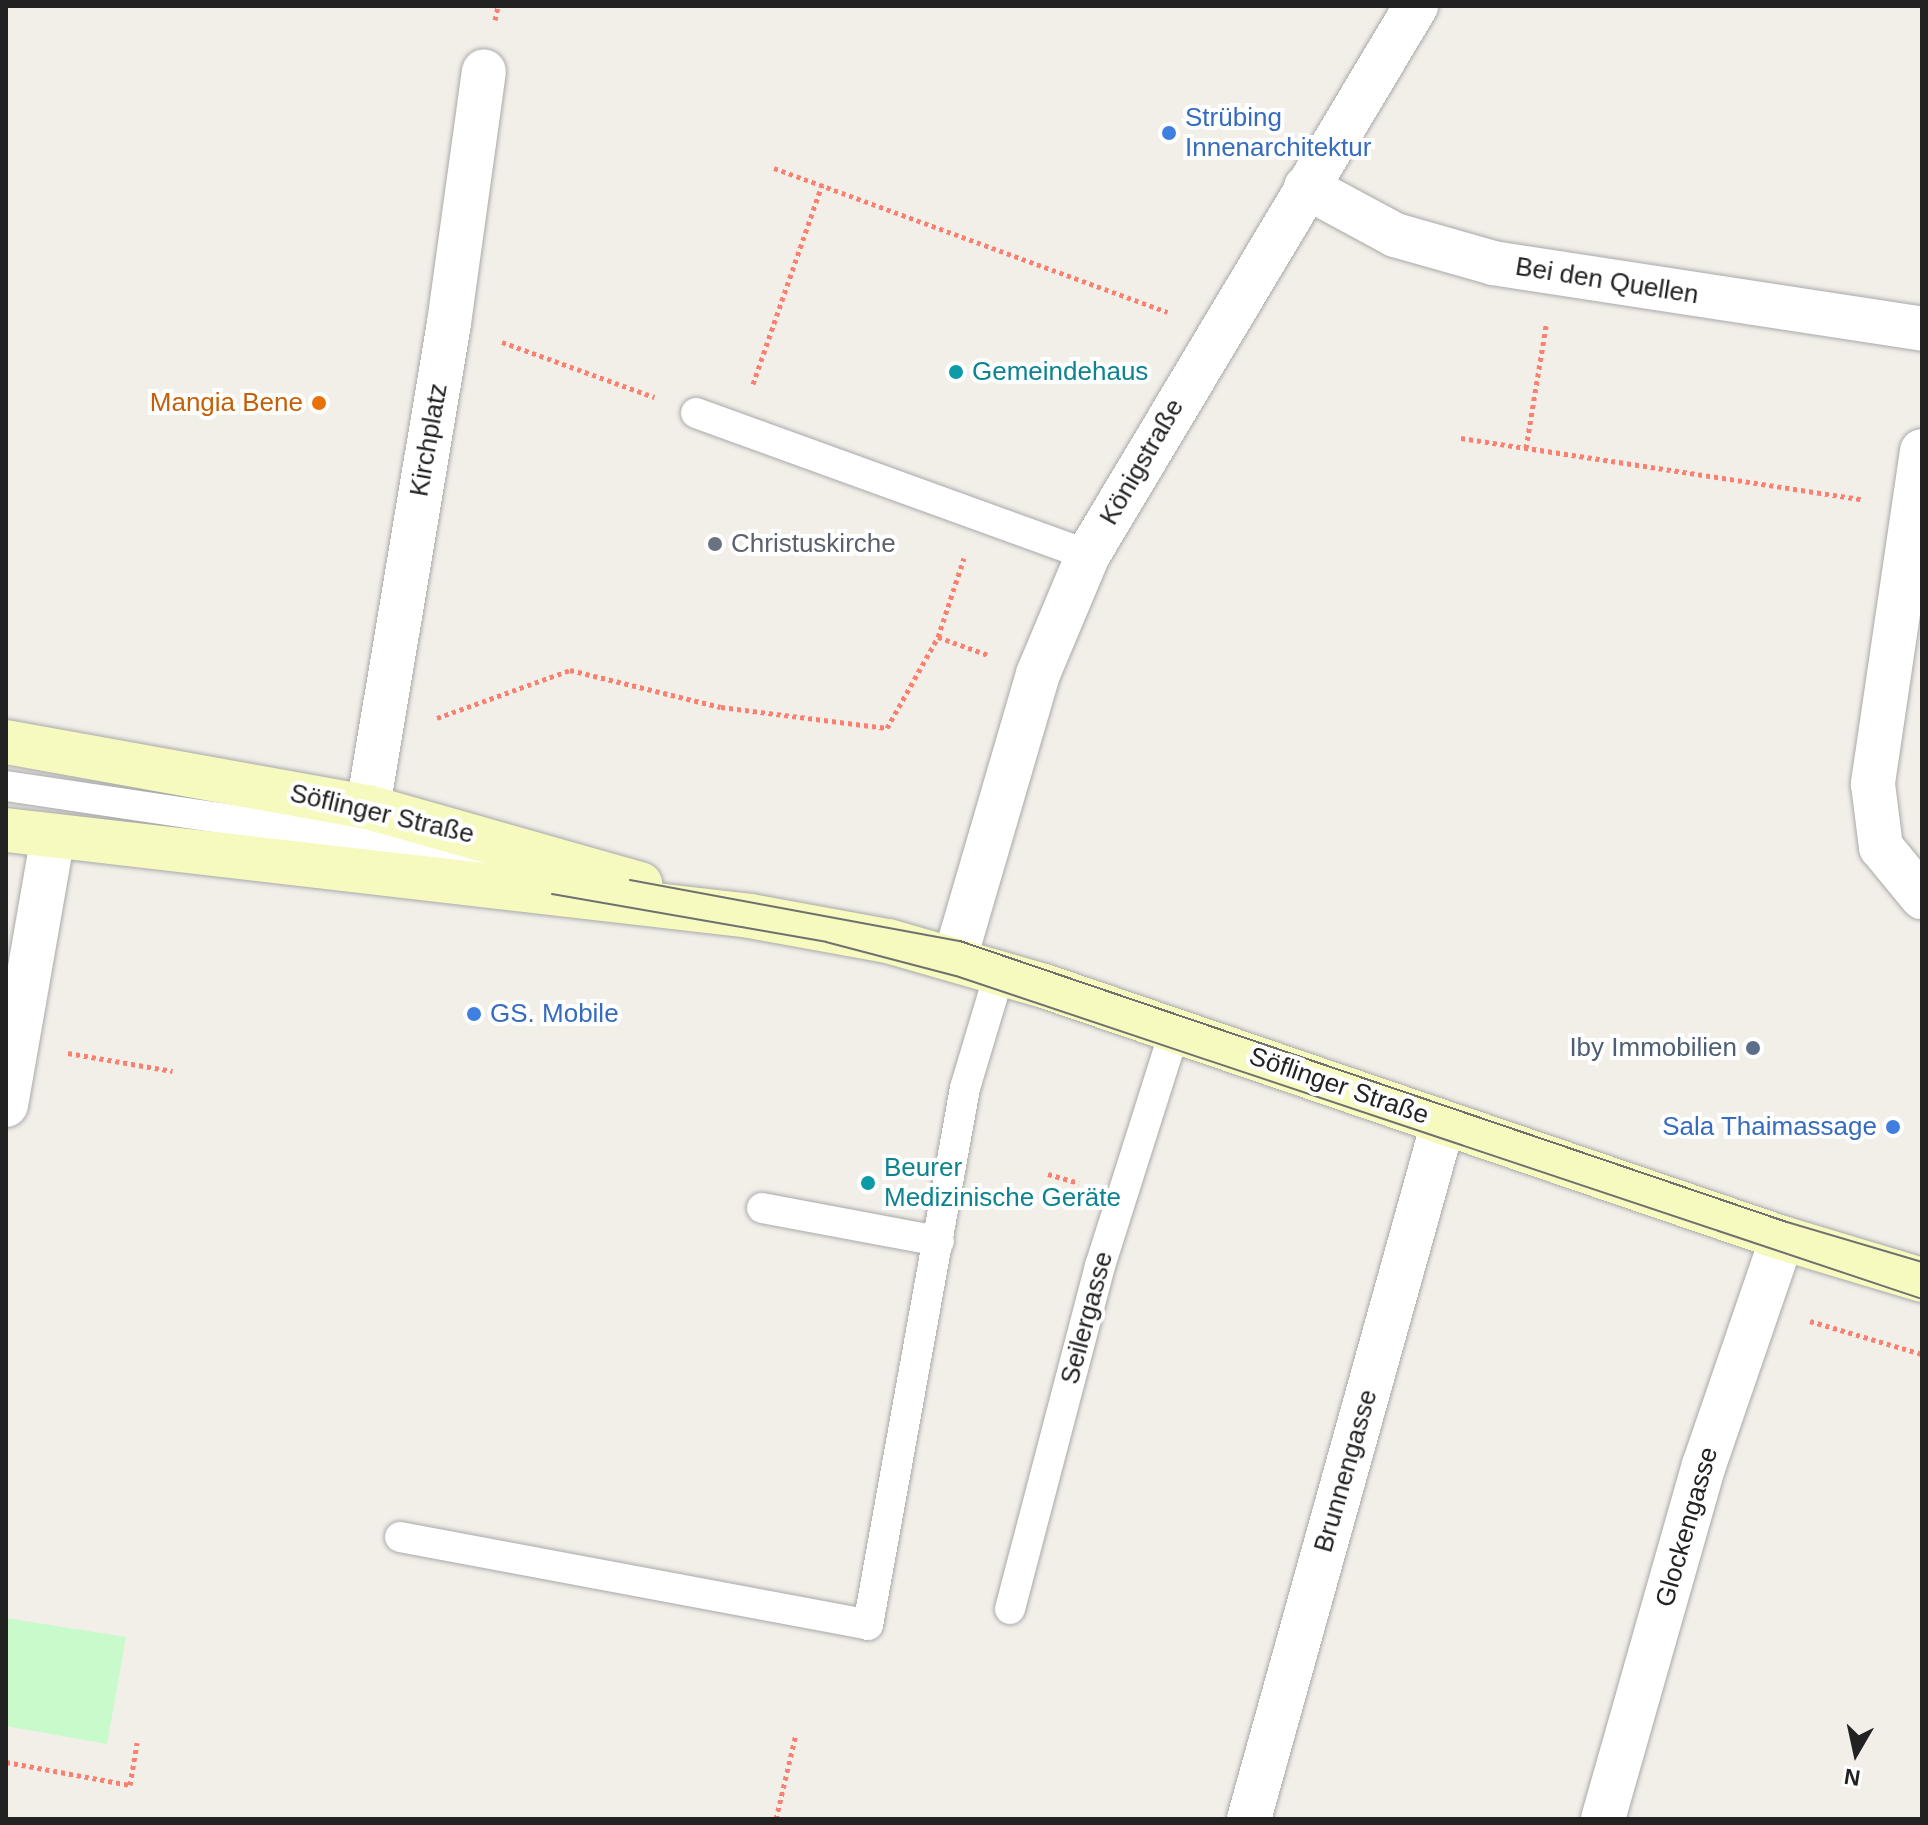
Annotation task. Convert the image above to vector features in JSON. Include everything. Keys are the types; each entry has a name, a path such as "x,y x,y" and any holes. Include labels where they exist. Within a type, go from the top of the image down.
{"street":[{"name":"Königstraße","path":"955,958 1038,674 1088,555 1218,330 1416,6"},
{"name":"Kirchplatz","path":"368,807 449,323 484,71"},
{"name":"Bei den Quellen","path":"1306,187 1395,235 1493,263 1922,329"},
{"path":"1922,451 1873,784 1881,847 1922,897"},
{"name":"Söflinger Straße","path":"6,742 368,807 750,916 955,958 1782,1238 1922,1280"},
{"name":"Söflinger Straße","path":"6,830 750,916"},
{"path":"6,1105 53,836"},
{"name":"Brunnengasse","path":"1249,1819 1443,1123"},
{"name":"Glockengasse","path":"1603,1819 1704,1465 1782,1238"}],"lane":[{"path":"696,413 1088,555"},
{"path":"6,786 630,880"},
{"path":"6,813 552,894"},
{"path":"400,1537 868,1625 965,1088 1000,971"},
{"name":"Seilergasse","path":"1010,1609 1100,1266 1175,1030"},
{"path":"762,1208 939,1241"}],"path":[{"path":"774,168 1218,330"},
{"path":"738,428 822,185"},
{"path":"1526,448 1554,273"},
{"path":"449,323 696,413"},
{"path":"1461,438 1913,507"},
{"path":"379,739 570,670 721,707 887,728 938,637 978,515"},
{"path":"938,637 1038,674"},
{"path":"16,1044 172,1071"},
{"path":"1759,1307 1922,1354"},
{"path":"776,1819 796,1734"},
{"path":"6,1762 130,1785 137,1743"}],"green space":[{"path":"6,1618 126,1637 107,1744 6,1726"}],"tram line":[{"path":"630,880 960,941 1787,1222 1922,1262"},
{"path":"552,894 826,942 956,976 1922,1299"}],"place":[{"name":"Strübing Innenarchitektur","path":"1169,133"},
{"name":"Gemeindehaus","path":"956,372"},
{"name":"Mangia Bene","path":"319,403"},
{"name":"Christuskirche","path":"715,544"},
{"name":"GS. Mobile","path":"474,1014"},
{"name":"Iby Immobilien","path":"1753,1048"},
{"name":"Sala Thaimassage","path":"1893,1127"},
{"name":"Beurer Medizinische Geräte","path":"868,1183"}]}
